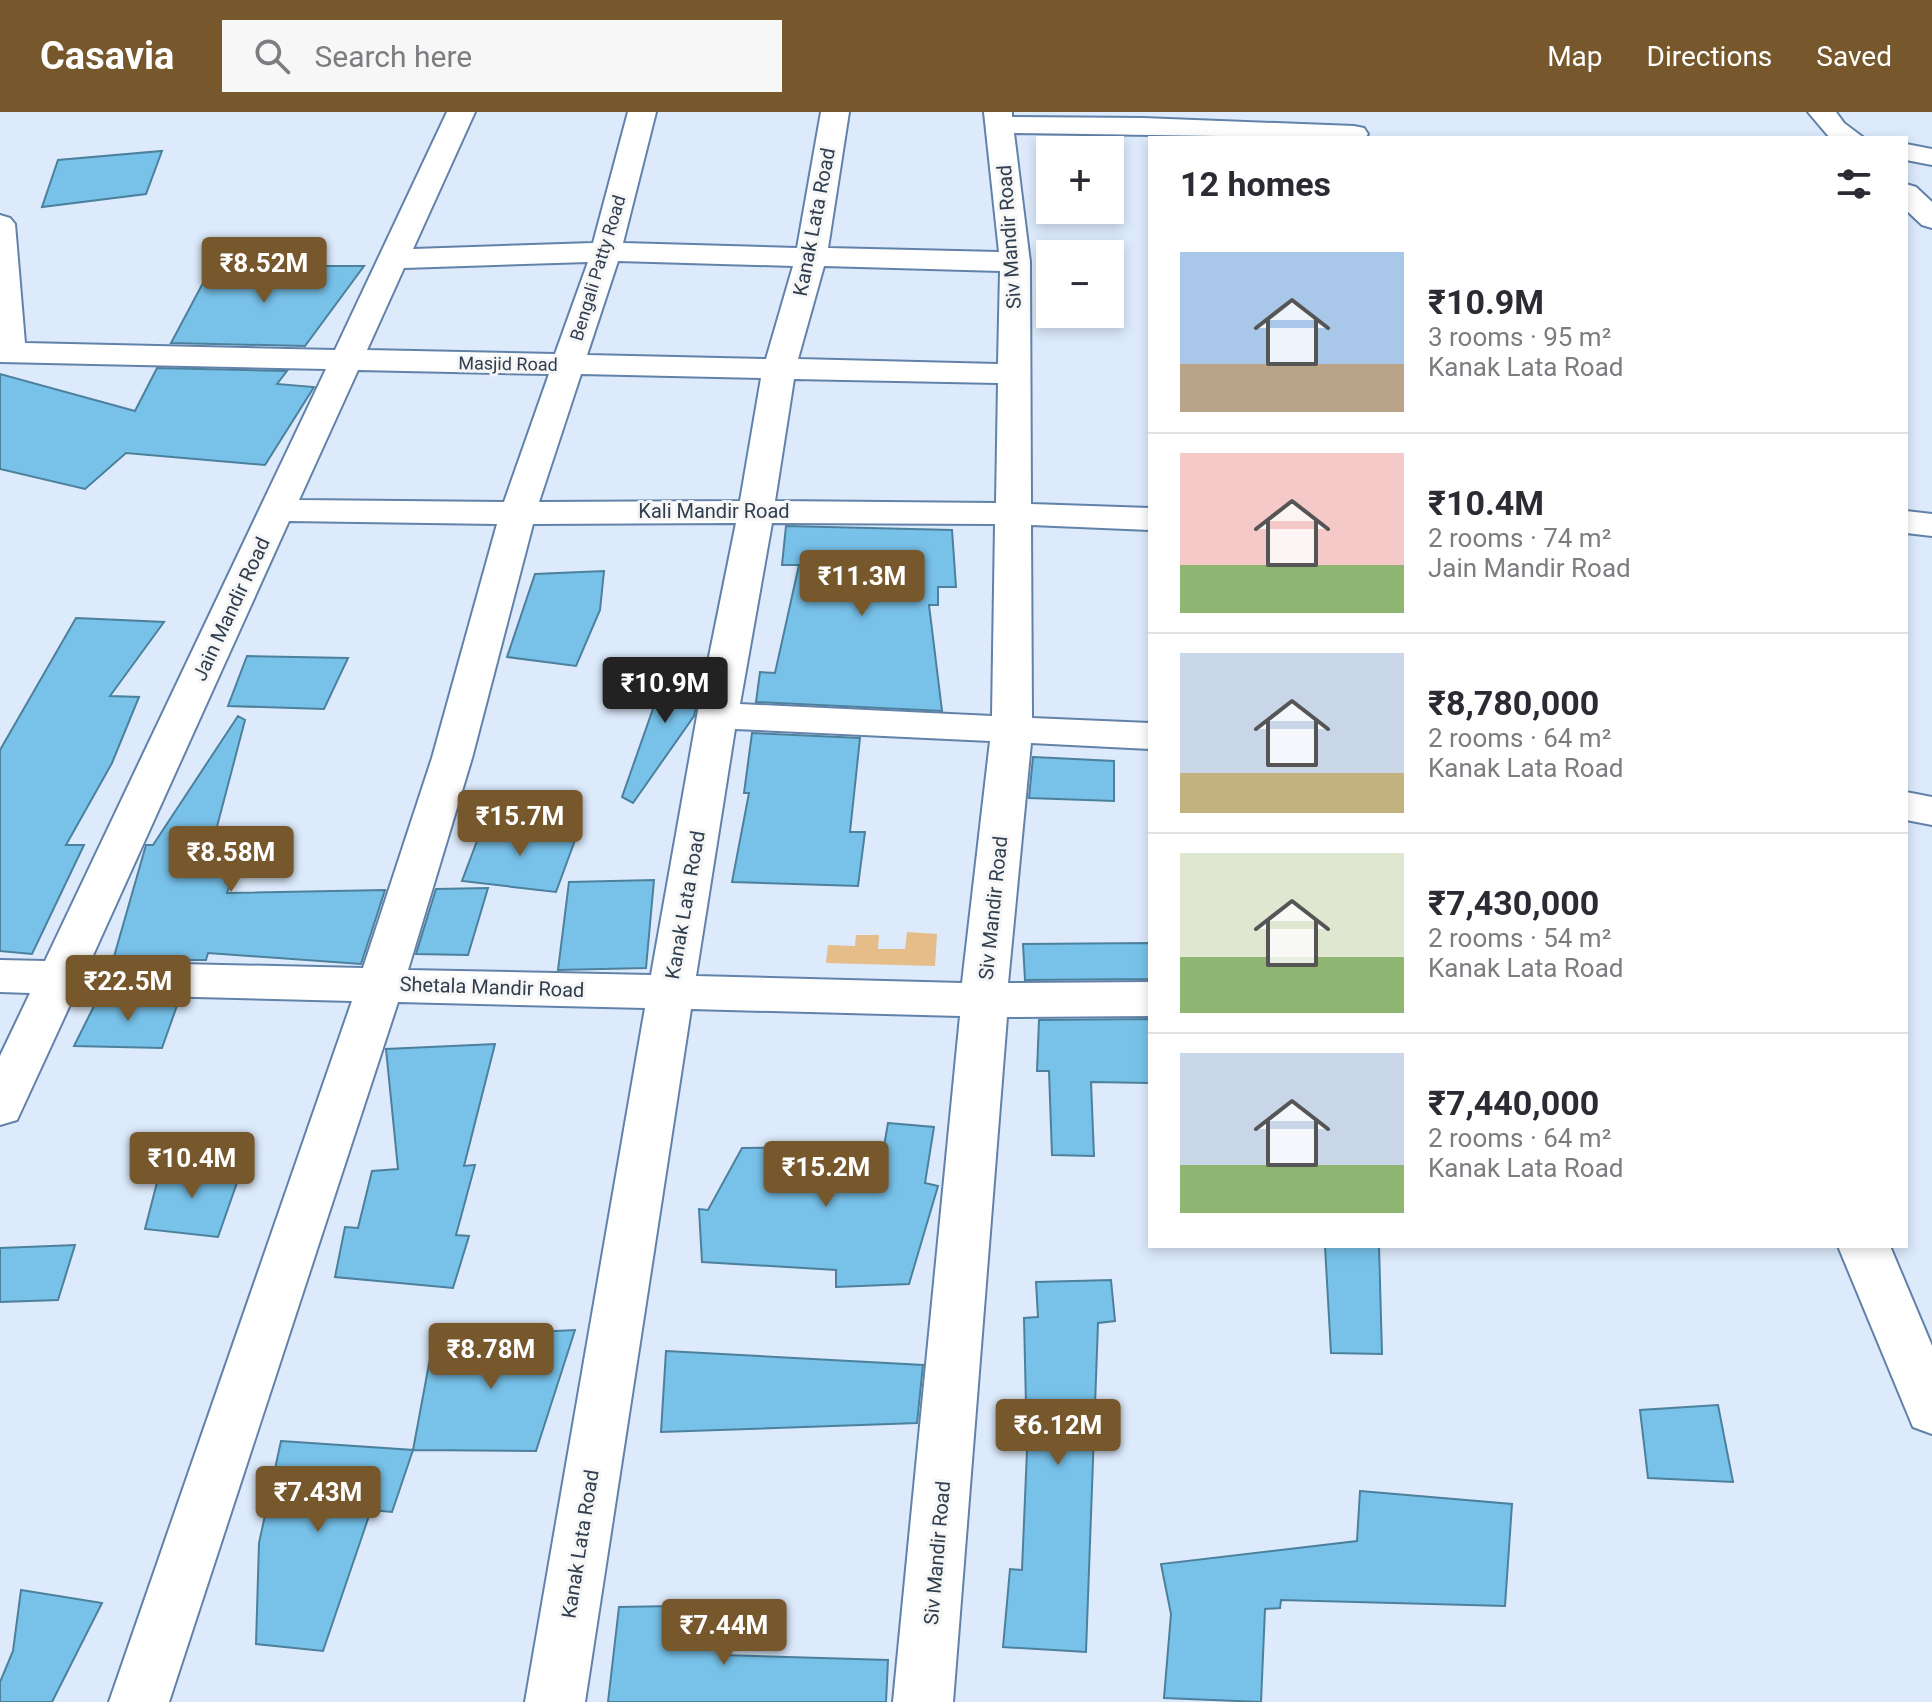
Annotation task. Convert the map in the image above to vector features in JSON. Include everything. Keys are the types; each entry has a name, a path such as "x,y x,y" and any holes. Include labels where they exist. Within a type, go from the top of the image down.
{"street":[{"name":"Jain Mandir Road","path":"0,1107 461,112"},
{"name":"Bengali Patty Road","path":"139,1702 381,984 452,758 518,513 606,252 642,112"},
{"name":"Kanak Lata Road","path":"555,1702 717,716 779,369 811,257 835,112"},
{"path":"1822,112 1834,129 1846,136"},
{"path":"999,118 1354,134"},
{"name":"Siv Mandir Road","path":"923,1702 984,1031 983,1000 1012,728 1016,512 1015,262 999,118"},
{"path":"1908,152 1932,157"},
{"path":"1908,195 1932,219"},
{"path":"0,224 5,352"},
{"path":"393,259 606,252 1015,262"},
{"name":"Masjid Road","path":"5,352 1016,374"},
{"name":"Kali Mandir Road","path":"277,510 1016,512 1148,519"},
{"path":"1908,522 1932,525"},
{"path":"717,716 1148,736"},
{"path":"1908,806 1932,811"},
{"name":"Shetala Mandir Road","path":"0,976 983,1000 1148,999"},
{"path":"1865,1248 1932,1410"}],"shaded area":[{"path":"907,932 937,934 935,966 826,963 828,945 855,946 856,935 879,935 878,949 905,949"}],"building":[{"path":"162,151 146,194 42,207 58,160"},
{"path":"212,266 364,266 305,346 171,343"},
{"path":"157,368 287,371 277,384 314,387 265,465 126,453 85,489 0,469 0,374 135,411"},
{"path":"786,526 952,530 956,587 938,587 938,605 929,605 942,711 756,702 760,672 775,673 799,565 782,565"},
{"path":"604,571 600,610 576,666 507,657 535,574"},
{"path":"76,618 164,622 110,696 139,697 112,763 66,845 84,845 32,954 0,951 0,750"},
{"path":"247,656 348,658 324,709 228,706"},
{"path":"668,666 704,668 694,716 633,803 622,797"},
{"path":"238,716 245,720 214,838 233,836 225,882 231,881 227,893 385,890 361,964 208,953 206,960 113,960 146,845 153,845"},
{"path":"752,733 860,738 850,832 865,832 858,886 732,882 749,793 744,793"},
{"path":"1033,757 1114,761 1114,801 1029,798"},
{"path":"483,825 578,832 556,892 462,881"},
{"path":"654,880 646,968 558,970 569,882"},
{"path":"488,888 468,955 416,954 436,889"},
{"path":"1148,943 1148,979 1025,980 1023,944"},
{"path":"98,998 179,1000 162,1048 74,1046"},
{"path":"1148,1019 1148,1083 1091,1082 1094,1156 1052,1155 1049,1071 1037,1071 1039,1020"},
{"path":"495,1044 464,1166 475,1165 456,1235 469,1236 453,1288 335,1277 345,1227 358,1228 372,1171 398,1169 386,1049"},
{"path":"888,1123 934,1127 925,1183 938,1186 909,1284 836,1287 836,1270 702,1262 699,1209 708,1210 742,1148 884,1146"},
{"path":"162,1163 241,1171 218,1237 145,1229"},
{"path":"75,1245 58,1300 0,1302 0,1248"},
{"path":"1325,1248 1379,1248 1382,1354 1331,1353"},
{"path":"1111,1280 1115,1321 1098,1323 1086,1652 1003,1647 1010,1569 1022,1570 1027,1450 1024,1318 1038,1317 1036,1282"},
{"path":"575,1330 536,1451 413,1450 434,1337"},
{"path":"666,1351 923,1365 917,1423 661,1432"},
{"path":"1718,1405 1733,1482 1648,1478 1640,1410"},
{"path":"281,1441 413,1450 392,1512 371,1510 323,1651 256,1644 259,1543"},
{"path":"1360,1491 1512,1504 1505,1606 1281,1600 1280,1608 1265,1609 1261,1702 1164,1698 1171,1614 1161,1564 1357,1541"},
{"path":"21,1590 102,1603 52,1702 0,1702 0,1682 13,1651"},
{"path":"673,1606 727,1632 723,1655 888,1660 886,1702 608,1702 619,1607"}]}
